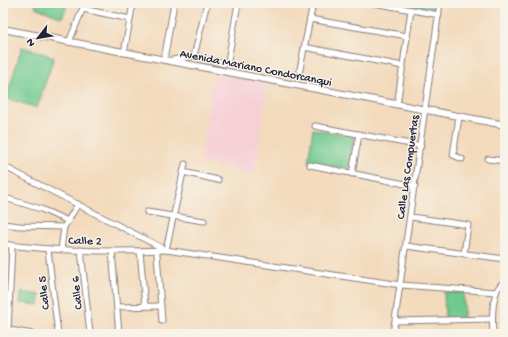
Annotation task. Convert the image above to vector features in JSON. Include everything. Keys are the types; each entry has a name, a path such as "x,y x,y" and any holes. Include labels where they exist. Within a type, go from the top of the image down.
{"street":[{"path":"3,7 5,3"},
{"path":"69,42 85,3"},
{"path":"124,53 133,3"},
{"path":"174,3 166,61 194,56 224,64 228,61 238,3"},
{"path":"194,56 206,3"},
{"path":"299,74 313,3"},
{"path":"374,3 439,15"},
{"name":"Calle Las Compuertas","path":"393,334 421,146 440,3"},
{"path":"83,9 130,19"},
{"path":"397,105 411,10"},
{"path":"310,19 407,36"},
{"name":"Avenida Mariano Condorcanqui","path":"3,29 425,111 505,125"},
{"path":"304,47 403,66"},
{"path":"459,117 453,155 462,159"},
{"path":"315,126 421,146"},
{"path":"352,174 359,134"},
{"path":"488,159 505,161"},
{"path":"166,250 185,164"},
{"path":"310,165 415,186"},
{"path":"3,166 166,250 401,285 496,292"},
{"path":"183,172 218,180"},
{"path":"5,198 41,209 68,221"},
{"path":"61,250 64,227 78,204"},
{"path":"147,212 204,221"},
{"path":"410,217 468,225 464,254"},
{"path":"3,224 64,227"},
{"name":"Calle 2","path":"3,244 48,250 166,250"},
{"path":"12,246 5,330 33,334"},
{"path":"406,246 505,259"},
{"name":"Calle 5","path":"48,250 58,334"},
{"name":"Calle 6","path":"81,250 90,334"},
{"path":"112,251 119,334"},
{"path":"140,251 145,306"},
{"path":"157,254 162,321"},
{"path":"493,334 492,319 496,292 502,283 505,282"},
{"path":"117,307 161,306"},
{"path":"396,321 492,319"}],"shaded area":[{"path":"214,73 267,84 254,175 233,172 233,168 200,162"}],"green space":[{"path":"36,3 68,3 62,18 35,7"},
{"path":"398,3 436,3 435,10"},
{"path":"22,47 54,57 37,108 6,98"},
{"path":"313,129 354,136 349,169 308,162"},
{"path":"22,292 40,295 39,305 20,303"},
{"path":"444,292 464,293 464,317 445,317"}]}
